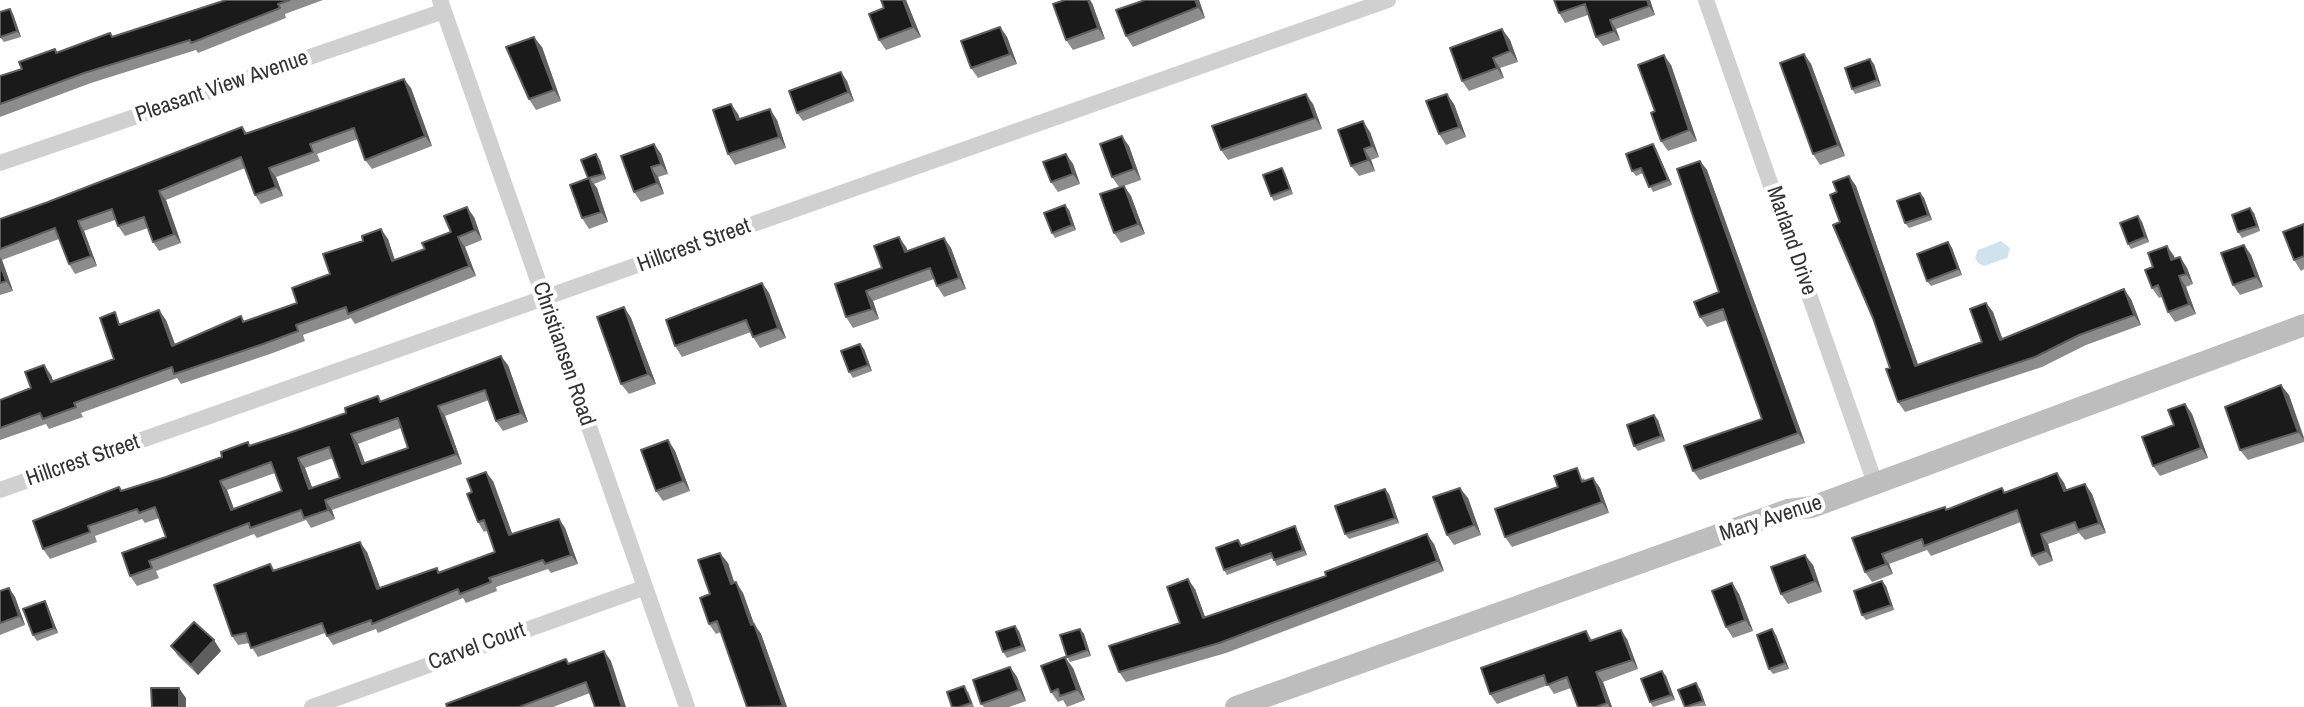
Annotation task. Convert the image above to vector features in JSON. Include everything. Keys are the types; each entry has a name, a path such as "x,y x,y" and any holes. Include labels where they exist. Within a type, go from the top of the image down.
{"street":[{"name":"Hillcrest Street","path":"0,490 1388,0"},
{"name":"Marland Drive","path":"1706,0 1875,483"},
{"name":"Christiansen Road","path":"442,6 687,707"},
{"name":"Pleasant View Avenue","path":"0,163 442,6"},
{"name":"Mary Avenue","path":"1236,707 1788,510 1812,507 2304,325"},
{"name":"Carvel Court","path":"312,707 643,588"}],"water":[{"path":"2001,241 2010,248 2007,258 1984,266 1978,263 1975,258 1978,250"}],"building":[{"path":"226,0 290,0 278,4 280,8 191,43 190,40 84,73 0,104 0,76 22,69 19,62 55,49 56,53 110,33 112,37"},
{"path":"881,0 903,0 913,27 879,40 869,14 884,8"},
{"path":"1065,0 1088,0 1098,28 1066,40 1053,4"},
{"path":"1145,0 1195,0 1198,7 1126,36 1116,10"},
{"path":"1554,0 1647,0 1649,6 1610,20 1614,31 1596,37 1585,4 1559,13"},
{"path":"10,9 17,31 0,37 0,12"},
{"path":"1000,27 1010,54 971,68 961,41"},
{"path":"1502,29 1510,51 1493,58 1497,68 1462,81 1450,48"},
{"path":"534,37 554,90 529,99 506,47"},
{"path":"1804,54 1838,145 1813,154 1780,63"},
{"path":"1664,55 1689,130 1661,141 1651,113 1655,111 1638,65"},
{"path":"1870,59 1877,80 1852,89 1845,68"},
{"path":"841,72 848,92 797,113 789,91"},
{"path":"404,79 425,136 365,160 354,128 310,144 313,152 269,168 276,187 255,195 241,157 159,191 174,234 153,242 144,217 118,226 112,209 78,221 91,256 69,264 55,228 0,249 0,219 242,127 245,134"},
{"path":"1306,94 1315,118 1221,150 1212,126"},
{"path":"1447,94 1459,127 1439,134 1426,101"},
{"path":"731,104 737,120 770,109 779,137 728,154 713,110"},
{"path":"1363,121 1372,146 1364,149 1368,160 1351,166 1338,130"},
{"path":"1122,136 1134,169 1112,177 1100,144"},
{"path":"654,144 661,164 651,167 657,183 634,192 621,156"},
{"path":"1653,144 1668,180 1649,187 1641,168 1632,171 1626,154"},
{"path":"596,154 603,174 588,178 581,160"},
{"path":"1066,154 1073,174 1051,182 1043,162"},
{"path":"1700,161 1798,433 1693,471 1684,446 1762,419 1723,309 1700,317 1694,302 1719,292 1677,169"},
{"path":"1282,168 1290,189 1271,196 1263,175"},
{"path":"1849,176 1915,366 1982,342 1970,309 1986,303 2000,340 2124,289 2134,315 2079,335 2035,357 1898,402 1873,318 1833,225 1840,222 1830,195 1837,192 1833,182"},
{"path":"589,178 601,212 582,218 570,185"},
{"path":"1124,186 1138,224 1114,233 1100,194"},
{"path":"1920,193 1928,215 1905,223 1897,201"},
{"path":"1065,205 1072,225 1052,233 1044,213"},
{"path":"467,207 475,230 458,237 469,266 348,314 346,307 296,325 298,331 263,344 174,374 172,367 74,403 76,407 43,419 40,413 0,428 0,400 31,388 25,372 44,365 51,382 114,359 100,318 115,312 119,325 159,310 172,346 241,316 243,322 297,303 292,288 330,274 323,254 363,241 362,236 381,229 392,261 425,249 422,243 451,232 444,216"},
{"path":"2250,208 2257,226 2238,232 2232,215"},
{"path":"2138,216 2145,237 2128,244 2120,223"},
{"path":"2304,224 2304,256 2294,260 2283,232"},
{"path":"899,237 905,252 944,238 959,278 937,286 930,268 866,291 872,309 846,317 835,284 882,268 874,246"},
{"path":"1948,242 1958,269 1927,281 1917,254"},
{"path":"2244,245 2256,277 2233,285 2221,253"},
{"path":"2167,246 2171,260 2180,257 2186,274 2179,276 2189,304 2168,312 2158,285 2152,288 2145,270 2153,267 2148,253"},
{"path":"0,264 6,281 0,283"},
{"path":"762,283 778,328 753,337 746,320 675,346 666,320"},
{"path":"624,307 648,374 621,384 597,317"},
{"path":"860,344 868,365 849,372 841,351"},
{"path":"501,356 521,413 496,421 485,390 438,406 456,454 325,500 328,510 304,518 301,510 250,528 249,523 149,561 152,568 130,576 122,553 166,537 155,507 139,513 137,509 88,526 90,532 43,549 33,521 119,487 121,491 222,457 221,452 248,442 249,446 346,413 345,408 378,396 380,402","holes":["398,418 408,448 362,464 351,434","329,447 340,478 309,489 298,458","271,462 282,491 231,510 220,481"]},
{"path":"2281,385 2298,432 2240,450 2225,407"},
{"path":"2185,404 2201,448 2153,466 2142,437 2174,425 2168,410"},
{"path":"1654,415 1661,436 1634,446 1627,425"},
{"path":"668,440 683,481 656,491 641,450"},
{"path":"1577,468 1582,482 1593,478 1602,502 1505,537 1495,509 1558,487 1554,476"},
{"path":"486,472 509,535 559,519 571,555 545,564 543,560 489,578 491,582 460,594 458,589 372,624 371,620 327,636 322,623 251,648 246,633 232,636 214,585 270,564 273,571 360,542 377,589 437,568 438,573 495,552 484,520 478,522 467,494 472,492 467,479"},
{"path":"2057,473 2064,491 2085,484 2099,523 2078,530 2075,522 2041,534 2046,551 2032,556 2017,510 1924,546 1922,539 1882,554 1886,564 1865,572 1852,538 1945,507 1946,510 2002,488 2004,493"},
{"path":"1460,488 1474,525 1447,535 1433,497"},
{"path":"1385,489 1395,518 1345,534 1335,506"},
{"path":"1295,526 1303,550 1274,560 1271,553 1224,570 1216,548 1238,540 1241,546"},
{"path":"1427,534 1437,561 1219,643 1119,672 1109,646 1180,623 1167,587 1188,579 1203,618 1326,576 1325,572"},
{"path":"720,553 731,584 736,582 751,625 754,624 783,706 747,707 717,621 709,624 700,598 710,594 698,560"},
{"path":"1805,555 1815,581 1781,594 1771,567"},
{"path":"1882,581 1891,605 1862,615 1854,591"},
{"path":"1732,583 1745,620 1726,627 1712,591"},
{"path":"9,588 19,616 0,623 0,591"},
{"path":"45,601 54,628 33,635 23,609"},
{"path":"194,622 214,640 191,665 171,646"},
{"path":"1015,626 1022,646 1003,652 996,632"},
{"path":"1080,629 1087,650 1067,657 1060,635"},
{"path":"1772,629 1785,663 1769,669 1757,635"},
{"path":"1621,630 1632,660 1596,672 1607,703 1596,707 1578,707 1567,677 1547,685 1544,675 1490,694 1481,668 1586,631 1590,641"},
{"path":"604,651 622,707 595,707 586,682 519,707 447,707 446,704 566,659 568,664"},
{"path":"1065,657 1077,690 1060,696 1058,689 1051,692 1041,666"},
{"path":"1010,667 1019,690 981,704 973,680"},
{"path":"1662,671 1671,695 1650,702 1641,679"},
{"path":"1696,683 1703,701 1685,707 1678,690"},
{"path":"964,686 971,703 952,707 947,692"},
{"path":"151,688 179,688 179,707 152,707"}]}
